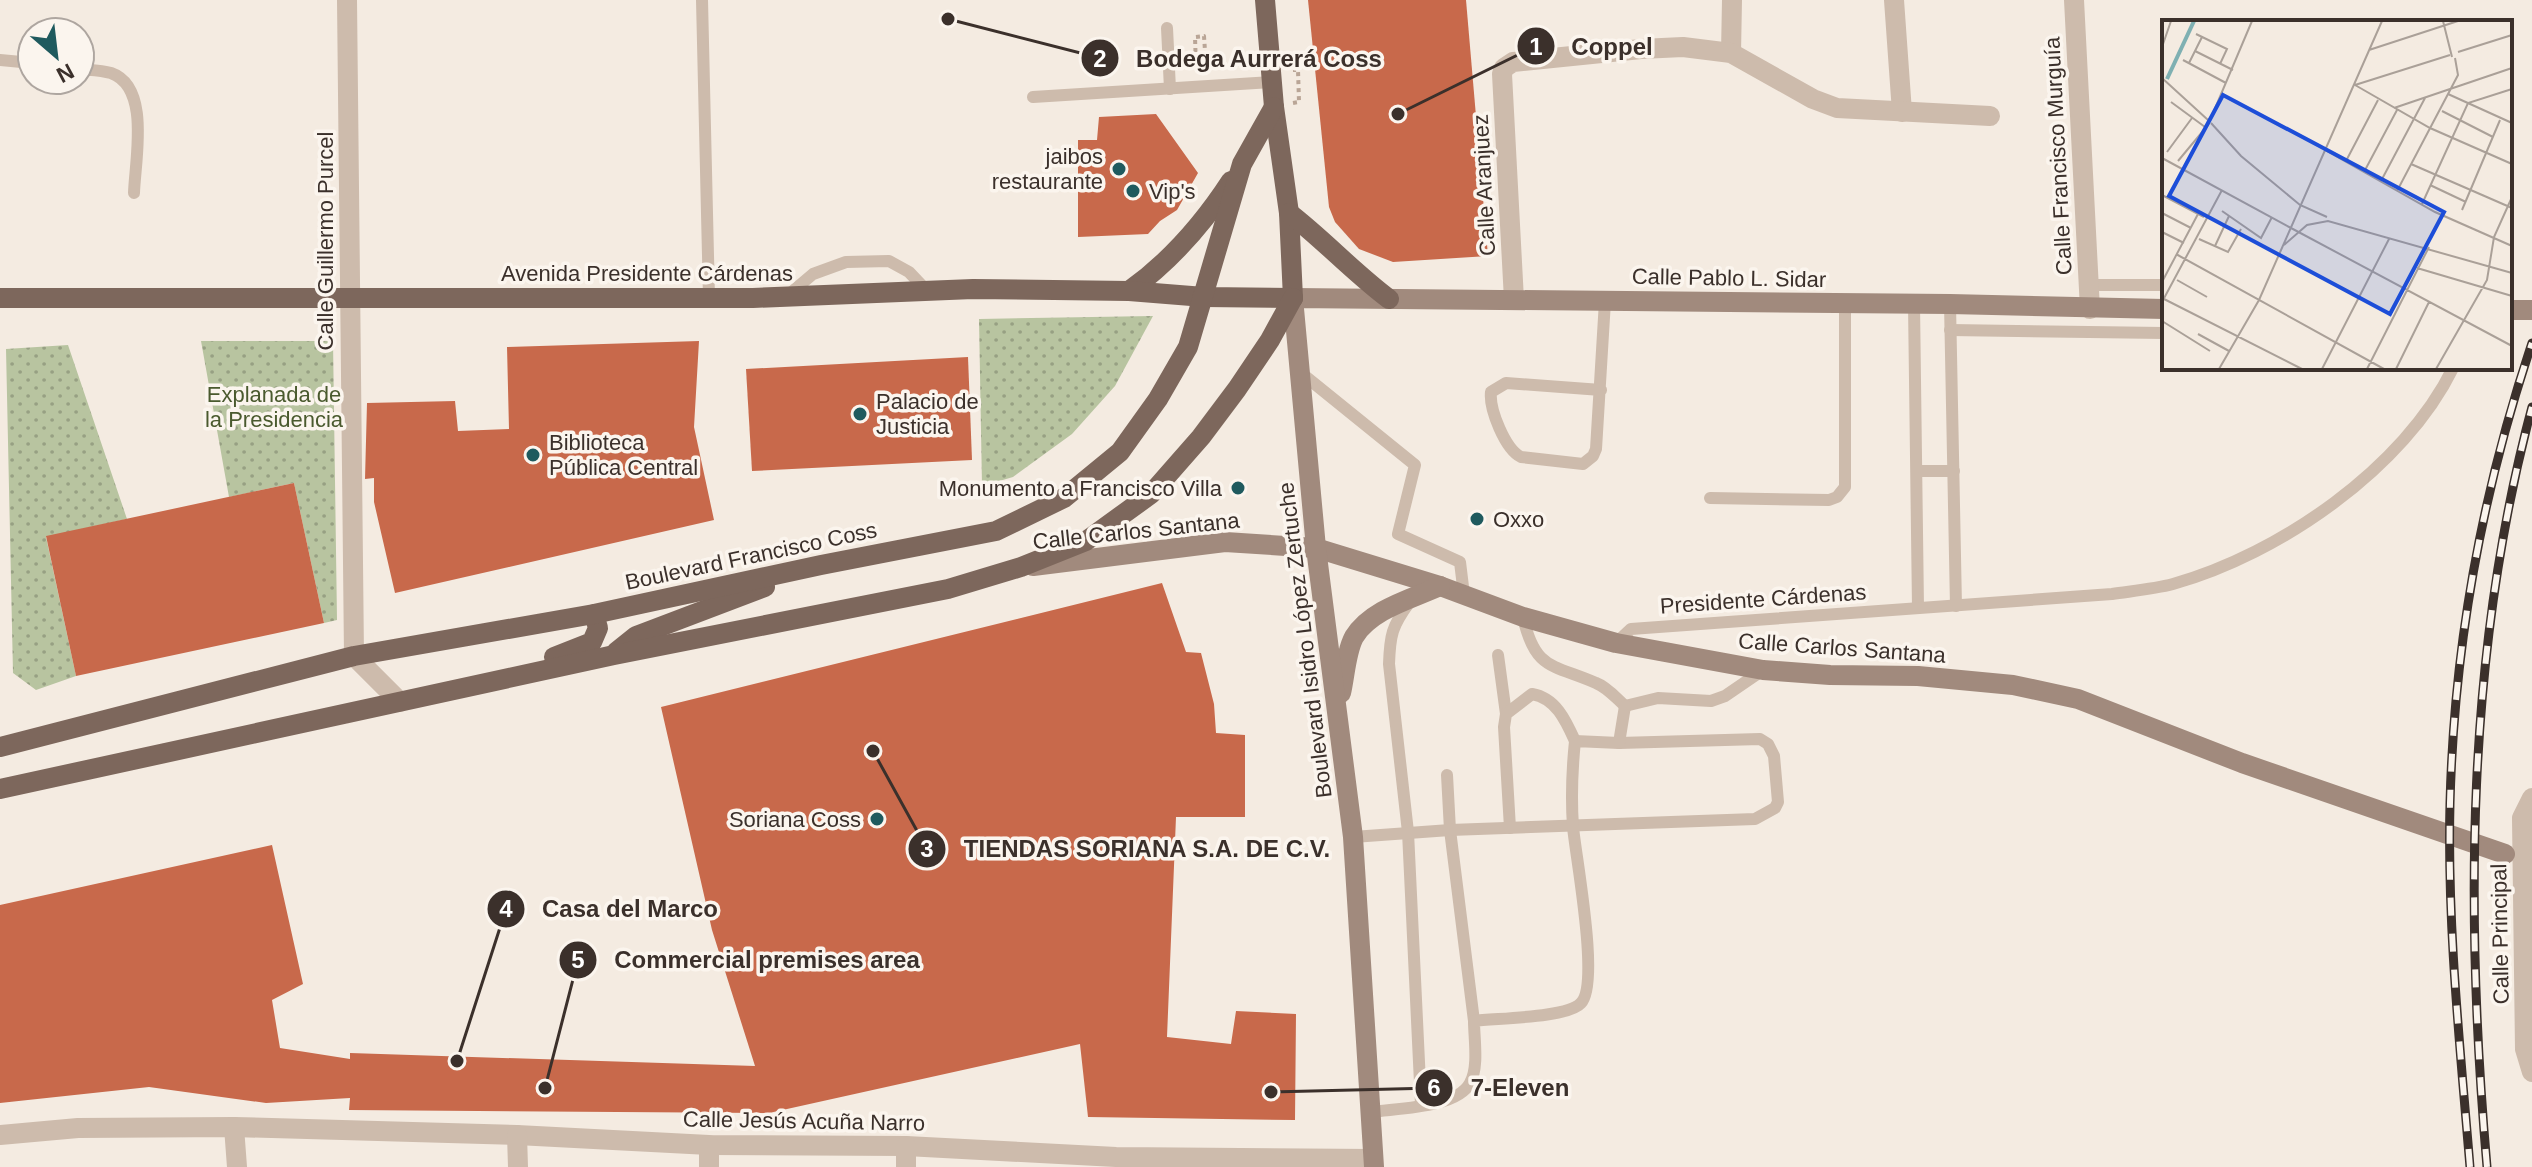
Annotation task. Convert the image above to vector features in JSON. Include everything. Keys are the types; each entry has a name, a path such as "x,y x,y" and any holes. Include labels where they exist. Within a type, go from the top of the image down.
{"main road":[{"path":"0,789 614,655 948,589 1021,567 1086,541 1151,494 1201,437 1270,340 1293,298 1289,213 1274,107 1265,0"},
{"name":"Boulevard Francisco Coss","path":"0,747 354,656 594,614 996,531 1064,498 1120,452 1158,399 1188,347 1242,164 1274,107"},
{"path":"1129,291 1158,270 1181,246 1212,210 1242,164"},
{"path":"1289,213 1323,238 1356,274 1389,299"},
{"name":"Avenida Presidente Cárdenas","path":"0,298 709,298 973,289 1293,298"},
{"path":"614,655 636,636 821,565"},
{"path":"485,683 592,642 598,628 594,614"}],"street":[{"name":"Calle Guillermo Purcel","path":"347,0 354,656"},
{"path":"1732,0 1731,53 1813,99 1837,108 1990,116"},
{"path":"1894,0 1902,112"},
{"name":"Calle Francisco Murguía","path":"2074,0 2090,309"},
{"name":"Calle Aranjuez","path":"1514,300 1504,68 1513,62 1641,49 1683,47 1731,53"},
{"name":"Calle Pablo L. Sidar","path":"1293,298 2162,309"},
{"name":"Boulevard Isidro López Zertuche","path":"1293,298 1316,548 1353,837 1374,1163"},
{"name":"Calle Carlos Santana","path":"1021,567 1225,542 1316,548 1440,586 1523,617 1616,643 1763,670 1830,675 1918,676 2013,685 2078,699 2242,763 2505,854"},
{"path":"1338,708 1352,639 1372,617 1440,586"},
{"path":"354,656 400,702"},
{"name":"Calle Principal","path":"2532,798 2522,818 2525,1049 2532,1072"},
{"path":"234,1127 237,1167"},
{"name":"Calle Jesús Acuña Narro","path":"0,1135 78,1128 234,1127 517,1135 906,1157 1374,1163"},
{"path":"517,1135 518,1167"},
{"path":"709,1145 709,1167"}],"lane":[{"path":"702,0 709,298"},
{"path":"1167,28 1170,89"},
{"path":"96,71 112,73 125,81 134,94 137,108 134,193"},
{"path":"1033,97 1272,82"},
{"path":"786,297 813,274 846,262 889,261 901,266 927,291"},
{"path":"2089,285 2162,285"},
{"path":"1601,390 1506,383 1491,392 1490,400 1513,453 1521,457 1583,464 1593,456 1601,390 1605,301"},
{"path":"1710,498 1829,500 1842,493 1845,487 1845,303"},
{"path":"1914,304 1918,608"},
{"path":"1950,304 1956,606"},
{"path":"1950,330 2162,333"},
{"name":"Presidente Cárdenas","path":"1616,643 1631,629 2112,594 2172,584 2253,552 2322,512 2373,472 2413,433 2441,394 2452,370"},
{"path":"1300,372 1415,465 1398,534 1460,562 1464,595"},
{"path":"1917,471 1954,471"},
{"path":"1412,599 1394,623 1389,639 1389,664 1408,832 1421,1104"},
{"path":"1523,617 1529,644 1537,655 1576,676 1598,683 1625,706"},
{"path":"1498,655 1506,714 1504,727 1510,828"},
{"path":"1625,706 1658,698 1711,701 1725,696 1763,670"},
{"path":"1474,1021 1562,1014 1581,1005 1589,991 1573,827 1571,765 1575,741 1558,710 1541,696 1532,694 1506,714"},
{"path":"1619,743 1625,706"},
{"path":"1353,837 1450,830 1755,819 1775,808 1778,802 1774,756 1768,744 1760,739 1619,743 1575,741"},
{"path":"1371,1112 1441,1104 1460,1096 1472,1082 1474,1021 1450,830 1447,775"}],"path":[{"path":"1197,87 1195,37 1204,36 1206,66 1223,66"}],"green space":[{"path":"1153,316 1115,386 1072,434 1013,477 982,486 979,319"},
{"name":"Explanada de la Presidencia","path":"201,341 333,341 337,620 324,623 294,483 229,497"},
{"path":"68,345 127,519 46,537 76,676 36,690 13,673 6,349"}],"building":[{"path":"1308,0 1466,0 1488,256 1393,262 1359,249 1335,222 1329,207"},
{"name":"Vip's","path":"1156,114 1198,173 1177,210 1148,234 1078,237 1078,140 1097,140 1099,117"},
{"name":"Biblioteca Pública Central","path":"699,341 694,427 714,520 395,593 374,502 374,478 365,479 367,403 455,401 458,431 509,429 507,347"},
{"name":"Palacio de Justicia","path":"968,357 972,460 752,471 746,369"},
{"path":"294,483 324,623 76,676 46,536"},
{"path":"1162,583 1186,652 1201,653 1214,704 1216,733 1245,735 1245,817 1176,817 1167,1037 1231,1044 1236,1011 1296,1014 1295,1120 1088,1117 1080,1044 769,1113 349,1110 350,1098 266,1103 149,1087 0,1103 0,905 272,845 303,984 272,1000 280,1048 350,1059 350,1053 755,1066 712,930 661,707"}],"railway":[{"path":"2470,1167 2450,894 2450,803 2457,685 2485,512 2532,343"},
{"path":"2487,1167 2475,976 2476,785 2494,594 2510,500 2532,407"}],"place":[{"name":"Bodega Aurrerá Coss","path":"948,19"},
{"name":"Coppel","path":"1398,114"},
{"name":"jaibos restaurante","path":"1119,169"},
{"name":"Vip's","path":"1133,191"},
{"name":"Palacio de Justicia","path":"860,414"},
{"name":"Biblioteca Pública Central","path":"533,455"},
{"name":"Monumento a Francisco Villa","path":"1238,488"},
{"name":"Oxxo","path":"1477,519"},
{"name":"TIENDAS SORIANA S.A. DE C.V.","path":"873,751"},
{"name":"Soriana Coss","path":"877,819"},
{"name":"Casa del Marco","path":"457,1061"},
{"name":"Commercial premises area","path":"545,1088"},
{"name":"7-Eleven","path":"1271,1092"}]}
